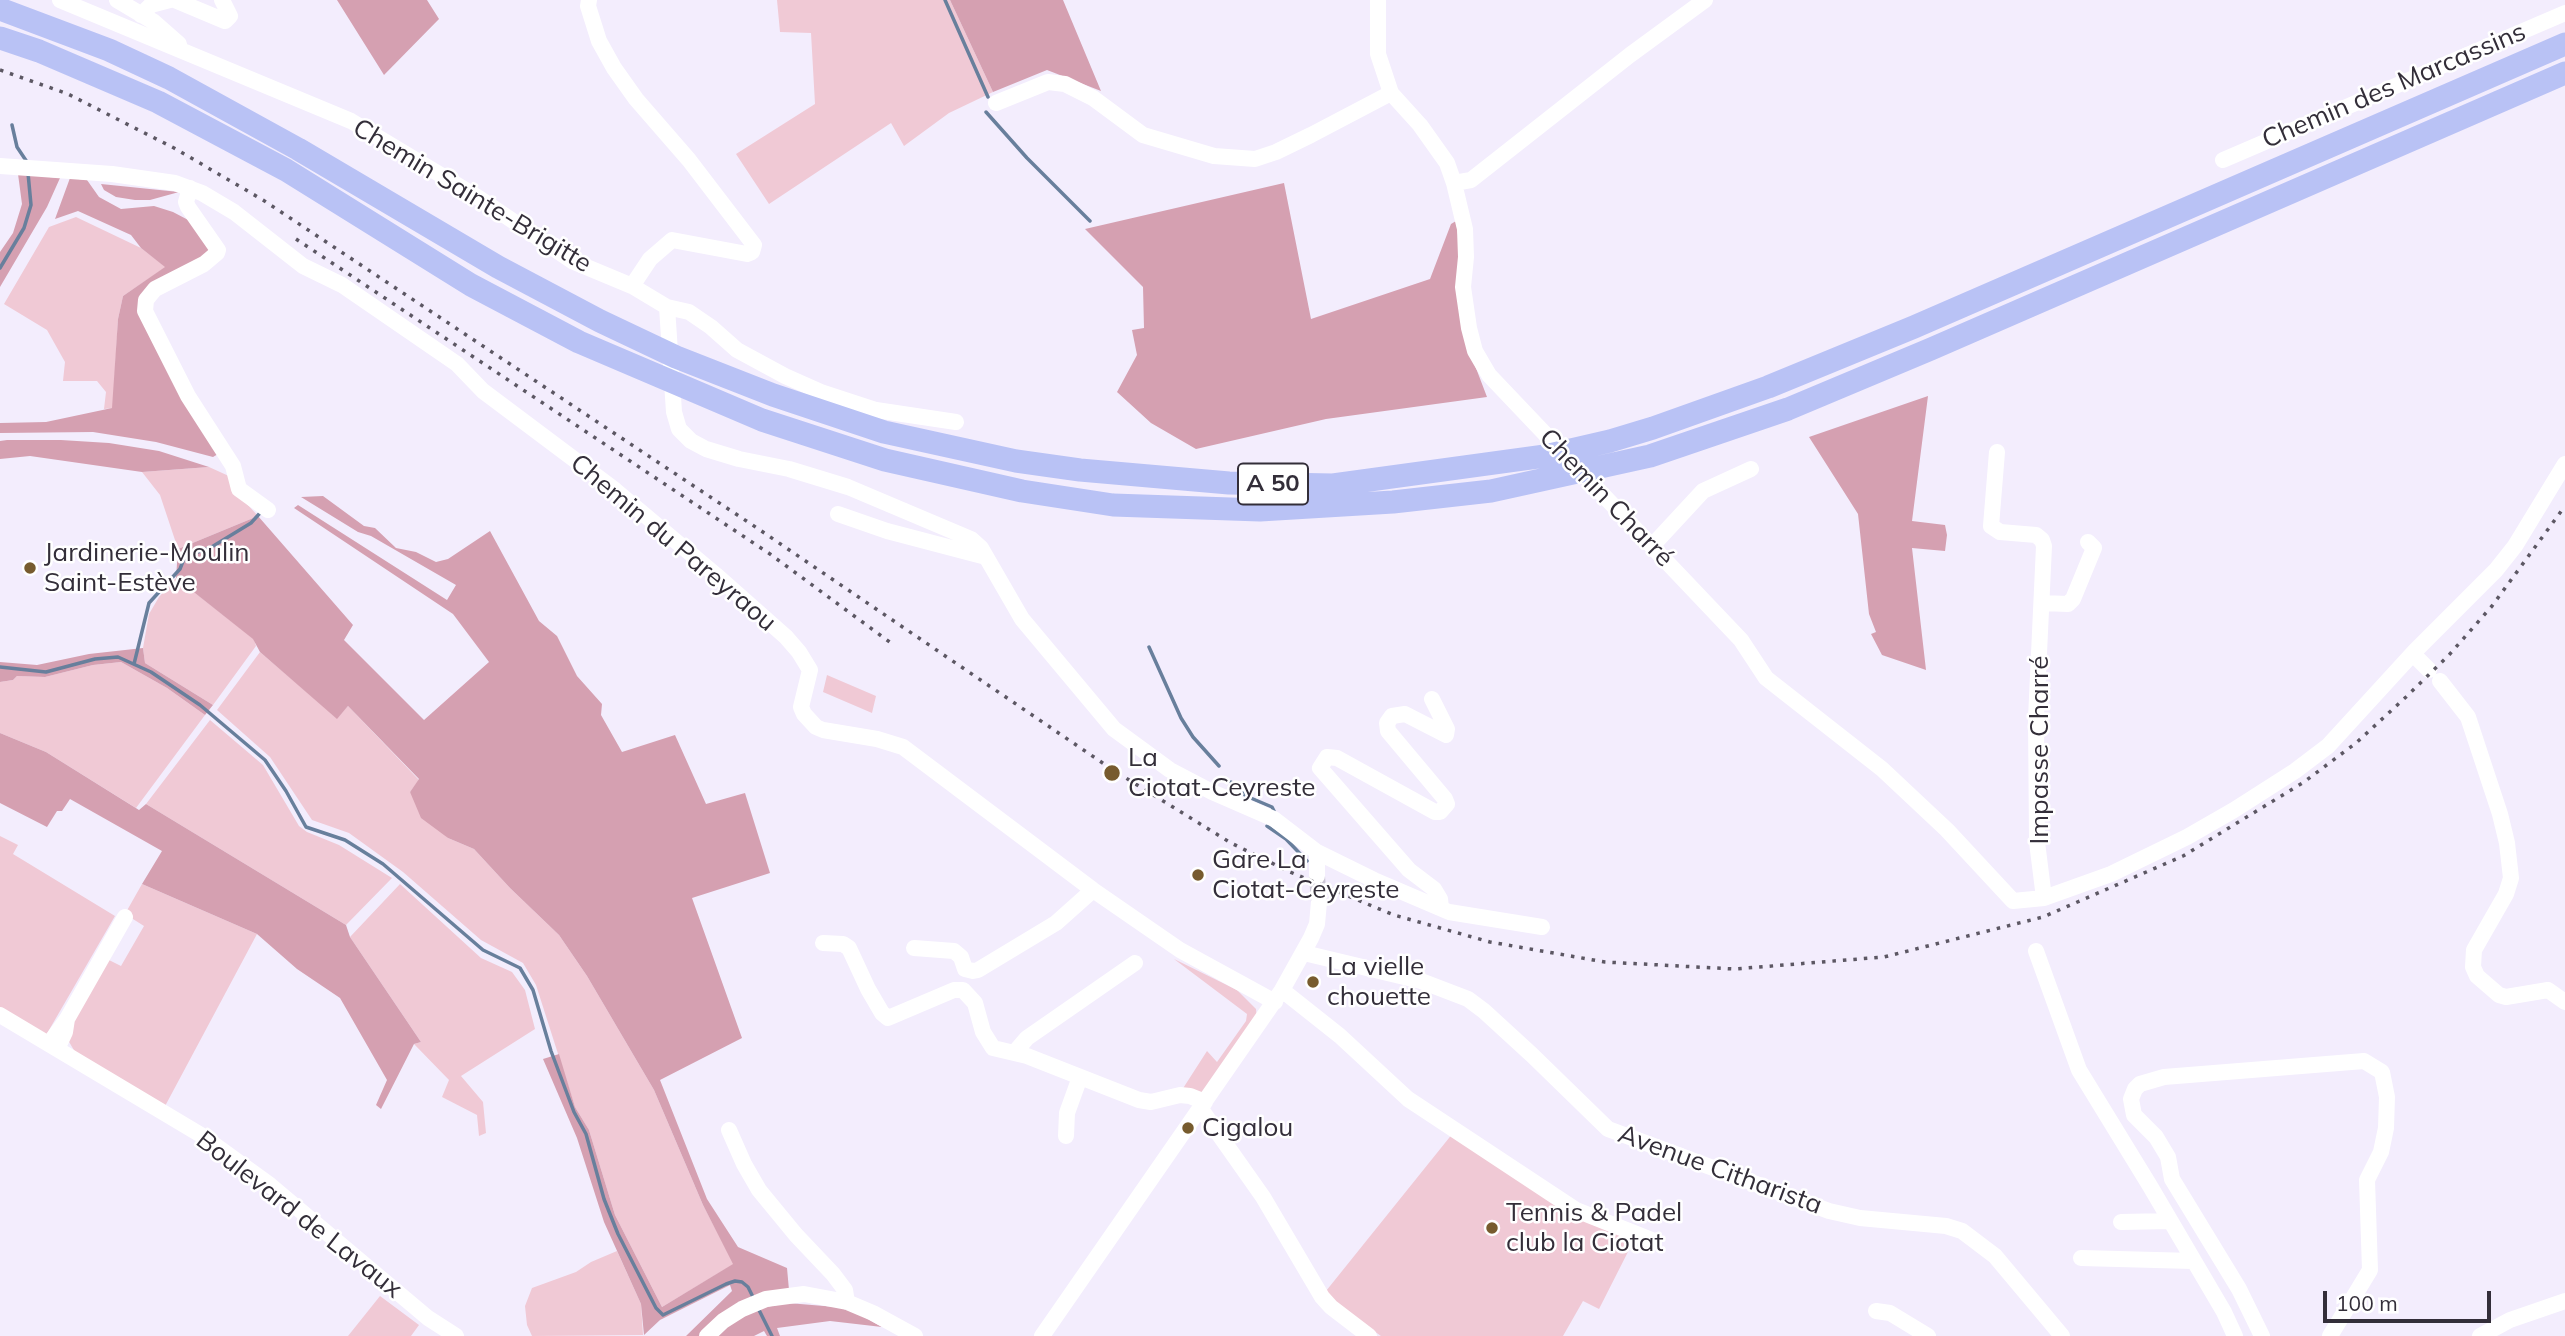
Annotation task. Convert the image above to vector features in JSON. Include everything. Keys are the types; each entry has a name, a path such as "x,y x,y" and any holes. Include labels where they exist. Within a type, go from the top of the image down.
{"highway":[{"name":"A 50","path":"0,9 53,28 169,78 298,149 498,267 600,321 676,357 773,395 884,432 1016,461 1080,470 1229,483 1333,485 1545,456 1632,434 1768,387 1914,327 2565,44"},
{"name":"A 50","path":"0,38 39,51 158,102 286,170 471,285 579,342 762,420 885,460 1022,491 1113,505 1260,510 1367,504 1491,491 1650,456 1788,408 1907,359 2565,73"}],"street":[{"name":"Chemin Sainte-Brigitte","path":"60,0 351,121 479,198 572,261 632,286 667,307 689,312 737,350 785,376 821,392 876,410 956,422"},
{"path":"117,0 175,39 185,51"},
{"path":"141,15 151,5 172,0 183,1 225,21 230,16 222,0"},
{"path":"589,0 599,41 614,68 754,245 752,252 747,254 672,240 650,259 632,286"},
{"name":"Chemin Charré","path":"1378,0 1378,54 1391,93 1420,125 1440,153 1447,163 1454,183 1465,229 1466,257 1462,287 1475,351 1489,375 1741,640 1766,678 1882,769 1947,830 2013,901 2043,898"},
{"path":"1454,183 1471,180 1630,55 1705,0"},
{"name":"Chemin des Marcassins","path":"2222,160 2565,13"},
{"path":"996,103 1048,82 1065,84 1101,103 1143,135 1214,156 1255,159 1303,139 1391,93"},
{"name":"Chemin du Pareyraou","path":"5,166 112,174 176,183 234,212 303,266 342,285 457,364 483,391 615,490 736,592 799,652 810,670 801,707 816,727 877,739 902,747 1093,890 1180,950 1278,996 1340,1036 1408,1099 1576,1210 1608,1225 1654,1241"},
{"path":"190,188 186,202 188,207 218,250 217,253 204,264 155,289 146,300 145,310 188,396 233,466 239,489 268,510"},
{"path":"667,307 674,412 679,429 691,442 706,449 848,486 971,539 986,557 1022,619 1114,729 1170,770 1274,819 1317,852 1374,880 1441,908 1492,920 1542,927"},
{"name":"Impasse Charré","path":"1997,452 1991,526 2000,532 2036,535 2045,546 2036,718 2036,828 2043,898"},
{"path":"2043,898 2111,874 2177,842 2234,810 2328,746 2496,570 2515,546 2565,464"},
{"path":"1652,546 1703,491 1751,469"},
{"path":"838,514 887,531 986,557"},
{"path":"2042,603 2068,604 2073,599 2094,548 2088,542"},
{"path":"2413,654 2435,675 2468,717 2500,814 2511,878 2506,894 2474,950 2473,967 2477,976 2499,995 2506,997 2548,990 2565,1002"},
{"path":"1432,699 1447,729 1446,735 1405,714 1392,716 1387,723 1388,730 1445,799 1447,804 1440,812 1435,812 1332,756 1323,760 1320,768 1409,870 1434,889 1440,898 1441,908"},
{"path":"1317,852 1317,876"},
{"path":"914,948 954,951 961,957 965,969 978,970 1056,923 1093,890"},
{"path":"1045,1334 1278,996 1304,953 1317,924 1318,902"},
{"path":"53,1047 125,917"},
{"path":"823,943 843,944 849,948 868,989 885,1016 891,1018 954,990 963,990 975,1003 989,1045 996,1049 1015,1052 1145,1101 1180,1095 1191,1096 1203,1106 1263,1197 1322,1297 1369,1336"},
{"path":"2036,951 2079,1070 2195,1263 2235,1336"},
{"name":"Avenue Citharista","path":"1304,953 1421,981 1468,999 1513,1037 1608,1129 1829,1211 1860,1218 1946,1226 1962,1231 1995,1256 2062,1336"},
{"path":"1015,1052 1027,1038 1135,963"},
{"name":"Boulevard de Lavaux","path":"0,1016 201,1135 270,1185 428,1318 456,1336"},
{"name":"Boulevard de Lavaux","path":"0,1027 30,1034"},
{"path":"2262,1336 2239,1289 2172,1179 2168,1157 2156,1138 2134,1115 2130,1104 2135,1089 2149,1081 2164,1077 2364,1061 2382,1072 2385,1082 2386,1128 2381,1152 2367,1180 2370,1270 2330,1336"},
{"path":"1066,1136 1067,1113 1080,1077"},
{"path":"730,1130 744,1164 760,1190 833,1274 845,1290 847,1301"},
{"path":"2121,1222 2170,1221"},
{"path":"2081,1258 2195,1263 2217,1254"},
{"path":"707,1336 723,1321 766,1298 804,1294 847,1301 915,1336"},
{"path":"2480,1336 2510,1320 2565,1301"},
{"path":"1876,1311 1889,1313 1928,1336"}],"shaded area":[{"path":"337,0 427,0 439,19 384,75"},
{"path":"777,0 950,0 993,92 949,113 904,146 891,123 769,204 736,154 815,104 811,33 780,32"},
{"path":"950,0 1063,0 1101,91 1047,70 993,92"},
{"path":"18,174 60,178 47,207 0,287 0,252 13,233 22,204"},
{"path":"70,178 87,180 99,197 121,209 154,206 173,212 192,222 213,250 142,298 218,454 213,457 156,442 93,432 0,433 0,423 46,422 112,408 118,319 123,296 165,267 141,248 131,235 78,211 55,219"},
{"path":"1284,183 1311,319 1430,279 1451,224 1456,221 1460,249 1463,334 1487,397 1326,419 1196,449 1151,423 1117,392 1137,355 1132,330 1144,328 1143,287 1085,229"},
{"path":"101,184 179,192 150,200 135,200 116,197 104,190"},
{"path":"76,217 141,248 166,267 123,296 118,319 113,408 104,409 106,392 97,381 63,381 65,362 47,330 4,304 49,227"},
{"path":"1928,396 1912,521 1945,525 1947,535 1945,551 1912,548 1926,670 1882,655 1871,634 1876,632 1869,614 1858,514 1809,437"},
{"path":"0,441 109,443 159,451 209,467 142,472 30,456 0,459"},
{"path":"209,467 231,477 236,492 258,516 178,549 160,495 142,472"},
{"path":"323,496 364,526 375,528 396,548 416,552 436,562 448,559 490,531 539,621 557,636 577,676 602,704 601,715 622,752 675,735 706,804 745,793 770,873 692,898 742,1038 660,1080 707,1199 738,1247 787,1268 789,1290 703,1336 686,1336 732,1291 730,1285 660,1320 644,1335 641,1304 604,1222 577,1138 543,1059 559,1054 575,1107 589,1130 615,1215 662,1307 733,1264 703,1205 654,1090 587,976 559,935 474,849 448,838 421,818 410,792 419,779 348,706 337,719 260,652 253,639 176,578 178,549 258,516 353,625 344,640 424,720 489,662 453,614 294,508 298,505 447,600 456,585 371,536 358,532 301,497"},
{"path":"176,578 254,639 256,646 213,705 145,663 143,648 149,614 159,597"},
{"path":"143,648 145,663 213,705 205,715 167,688 121,662 93,665 45,677 17,676 13,680 0,682 0,662 37,665 89,654"},
{"path":"260,652 337,718 348,706 419,780 410,792 448,838 474,849 559,935 587,976 654,1090 703,1205 734,1264 662,1307 615,1215 589,1130 575,1107 536,985 523,963 481,940 403,872 349,833 312,820 270,757 217,710"},
{"path":"121,662 167,688 205,715 136,808 46,752 0,733 0,682 13,680 17,676 45,677 93,665"},
{"path":"827,675 876,696 872,713 823,692"},
{"path":"210,720 263,765 299,826 339,845 392,878 346,925 146,804"},
{"path":"0,733 46,752 139,810 146,804 346,925 350,937 421,1042 414,1044 381,1109 376,1105 387,1080 340,998 297,969 257,934 142,884 162,851 70,799 62,811 57,811 47,827 0,803"},
{"path":"0,836 18,845 13,854 115,916 45,1037 0,1010"},
{"path":"142,884 257,934 164,1108 75,1052 68,1040 68,1029 107,959 121,966 144,926 125,914"},
{"path":"400,884 481,958 512,972 525,990 535,1029 461,1076 483,1102 486,1133 479,1136 477,1115 442,1097 449,1080 414,1044 421,1042 350,937"},
{"path":"1174,959 1237,990 1256,1009 1257,1019 1212,1086 1202,1092 1180,1093 1207,1051 1217,1062 1246,1021 1247,1014"},
{"name":"Tennis & Padel club la Ciotat","path":"1453,1133 1635,1238 1599,1309 1583,1301 1563,1336 1381,1336 1339,1306 1326,1291"},
{"path":"617,1251 641,1304 643,1335 532,1336 527,1325 525,1306 532,1288 576,1272"},
{"path":"380,1296 419,1325 411,1336 348,1336"},
{"path":"788,1303 848,1308 882,1327 830,1321 777,1328 780,1336 767,1336 764,1331 754,1336 716,1336 735,1320 761,1308"}],"waterway":[{"path":"945,0 988,97"},
{"path":"986,112 1090,221"},
{"path":"12,125 17,147 27,162"},
{"path":"0,268 24,228 31,205 28,173"},
{"path":"134,664 149,603 180,569 185,556 210,548 251,523 260,513"},
{"path":"1149,647 1181,718 1193,737 1219,766"},
{"path":"0,667 46,672 95,659 118,657 151,672 200,705 265,760 306,827 345,840 383,864 483,950 520,968 533,990 551,1051 574,1112 586,1134 604,1199 618,1234 656,1308 663,1315 735,1281 748,1287 754,1299"},
{"path":"1231,782 1246,796 1272,807 1274,811"},
{"path":"1267,826 1286,839 1307,861"},
{"path":"757,1306 772,1336"}],"tunnel":[{"path":"1317,876 1319,902"}],"railway":[{"path":"0,70 68,94 174,148 263,200 757,528 1113,770 1231,843 1290,872 1394,915 1490,942 1605,962 1734,969 1884,957 2043,917 2183,856 2304,782 2356,743 2449,655 2492,606 2565,506"},
{"path":"296,239 770,554 895,646"}],"place":[{"name":"Jardinerie-Moulin Saint-Estève","path":"30,568"},
{"name":"La Ciotat-Ceyreste","path":"1112,773"},
{"name":"Gare La Ciotat-Ceyreste","path":"1198,875"},
{"name":"La vielle chouette","path":"1313,982"},
{"name":"Cigalou","path":"1188,1128"},
{"name":"Tennis & Padel club la Ciotat","path":"1492,1228"}]}
